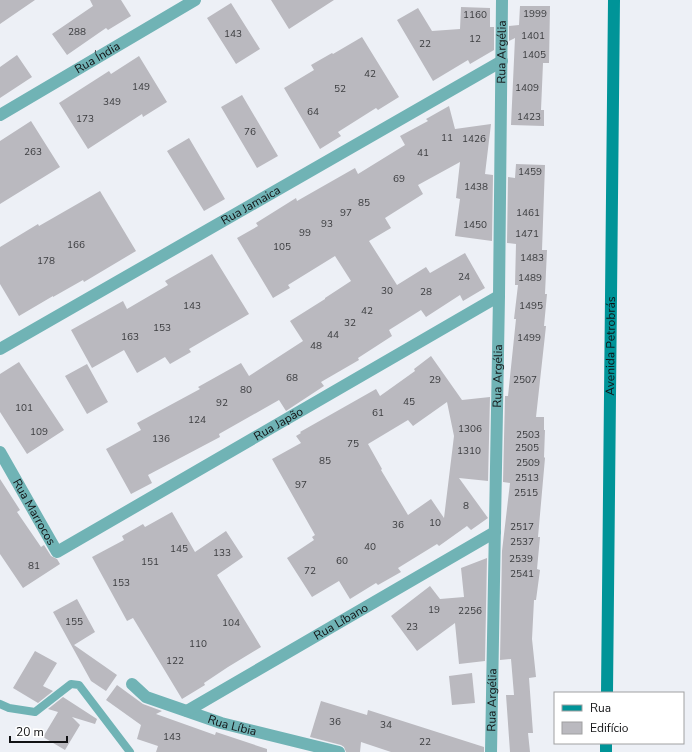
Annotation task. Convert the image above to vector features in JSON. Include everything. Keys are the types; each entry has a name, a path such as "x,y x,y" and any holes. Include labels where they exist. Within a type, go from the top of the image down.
{"main road":[{"name":"Avenida Petrobrás","path":"607,692 614,0"}],"street":[{"name":"Rua Índia","path":"0,116 195,0"},
{"name":"Rua Argélia","path":"491,752 499,296 502,0"},
{"name":"Rua Jamaica","path":"0,349 502,60"},
{"name":"Rua Japão","path":"57,552 499,296"},
{"name":"Rua Marrocos","path":"0,452 57,552"},
{"name":"Rua Líbano","path":"187,711 495,532"},
{"name":"Rua Líbia","path":"132,684 146,697 221,723 339,752"}],"lane":[{"path":"0,704 9,708 35,712 71,684 79,685 130,752"}],"building":[{"path":"0,0 35,0 0,24"},
{"path":"90,0 121,0 131,16 108,30 106,28 67,55 52,34 93,6"},
{"path":"271,0 334,0 289,29"},
{"path":"231,3 260,49 236,64 207,18"},
{"path":"520,6 550,6 549,63 543,63 541,110 544,110 544,126 511,125 515,38 509,41 509,26 519,25"},
{"path":"461,7 490,8 490,27 494,27 494,50 470,64 468,60 433,81 397,20 418,8 432,31 460,29"},
{"path":"362,37 399,97 378,110 376,108 338,132 341,136 320,149 284,88 314,70 311,65"},
{"path":"17,55 32,77 0,98 0,67"},
{"path":"139,56 167,102 143,117 142,114 88,149 59,103 109,71 111,74"},
{"path":"242,95 278,156 257,168 221,107"},
{"path":"449,106 455,129 491,124 485,174 493,175 492,241 455,236 460,199 456,198 460,162 418,185 423,194 385,218 391,228 369,241 397,285 426,267 430,273 465,253 485,288 463,301 460,295 426,317 421,310 389,330 392,336 358,358 359,360 321,382 324,386 286,411 279,400 219,434 220,437 148,475 152,483 131,494 106,449 141,430 137,423 200,389 198,387 241,363 249,376 303,341 290,321 351,281 335,256 288,285 290,288 273,298 237,238 258,226 256,223 296,198 297,201 355,168 358,174 405,145 400,136 428,121 426,119"},
{"path":"31,121 60,167 0,204 0,141"},
{"path":"189,138 225,199 204,211 167,151"},
{"path":"516,164 545,165 542,250 547,250 545,294 547,294 544,326 546,326 536,417 544,417 545,458 538,537 540,537 537,569 540,570 536,600 534,600 532,639 536,677 529,678 533,733 528,733 530,752 510,752 506,695 514,695 511,659 500,660 502,551 510,483 503,482 505,396 508,396 518,285 515,285 516,244 507,243 508,177 515,178"},
{"path":"100,191 136,251 84,282 83,280 19,316 0,284 0,247 38,224 39,226"},
{"path":"212,254 249,314 189,349 191,352 170,364 165,357 137,373 124,350 92,368 71,330 123,301 127,309 168,285 165,281"},
{"path":"431,356 462,400 490,397 488,481 459,478 488,518 471,530 467,526 439,546 437,544 398,568 401,572 378,585 376,583 350,599 339,581 312,597 287,558 314,540 312,537 315,535 272,459 301,443 296,436 301,433 300,432 376,389 380,396 415,371 414,369","holes":["447,402 454,436 444,518 431,499 408,515 381,470 382,469 368,444 408,420 413,426"]},
{"path":"19,362 64,430 27,454 0,412 0,374"},
{"path":"87,364 108,402 87,414 65,376"},
{"path":"0,479 20,510 17,512 41,547 44,545 51,556 57,559 60,564 23,588 0,554"},
{"path":"172,512 195,552 226,531 243,557 217,575 261,647 228,667 204,683 205,685 182,699 133,618 127,621 92,557 124,540 122,536 143,524 145,527"},
{"path":"487,558 485,661 459,664 455,623 417,651 391,616 430,586 440,599 464,597 461,568"},
{"path":"77,599 95,632 74,645 117,675 106,691 91,681 53,612"},
{"path":"35,651 57,663 43,686 53,691 38,703 13,688"},
{"path":"472,673 475,703 452,705 449,676"},
{"path":"117,685 143,704 162,711 156,714 215,735 216,732 267,749 267,752 156,752 158,746 137,739 141,725 106,700"},
{"path":"63,697 97,719 95,724 72,717 80,725 65,750 43,737 58,712 48,709"},
{"path":"321,701 367,715 368,710 484,747 484,752 391,752 361,742 360,752 346,752 344,747 341,745 310,737"}]}
